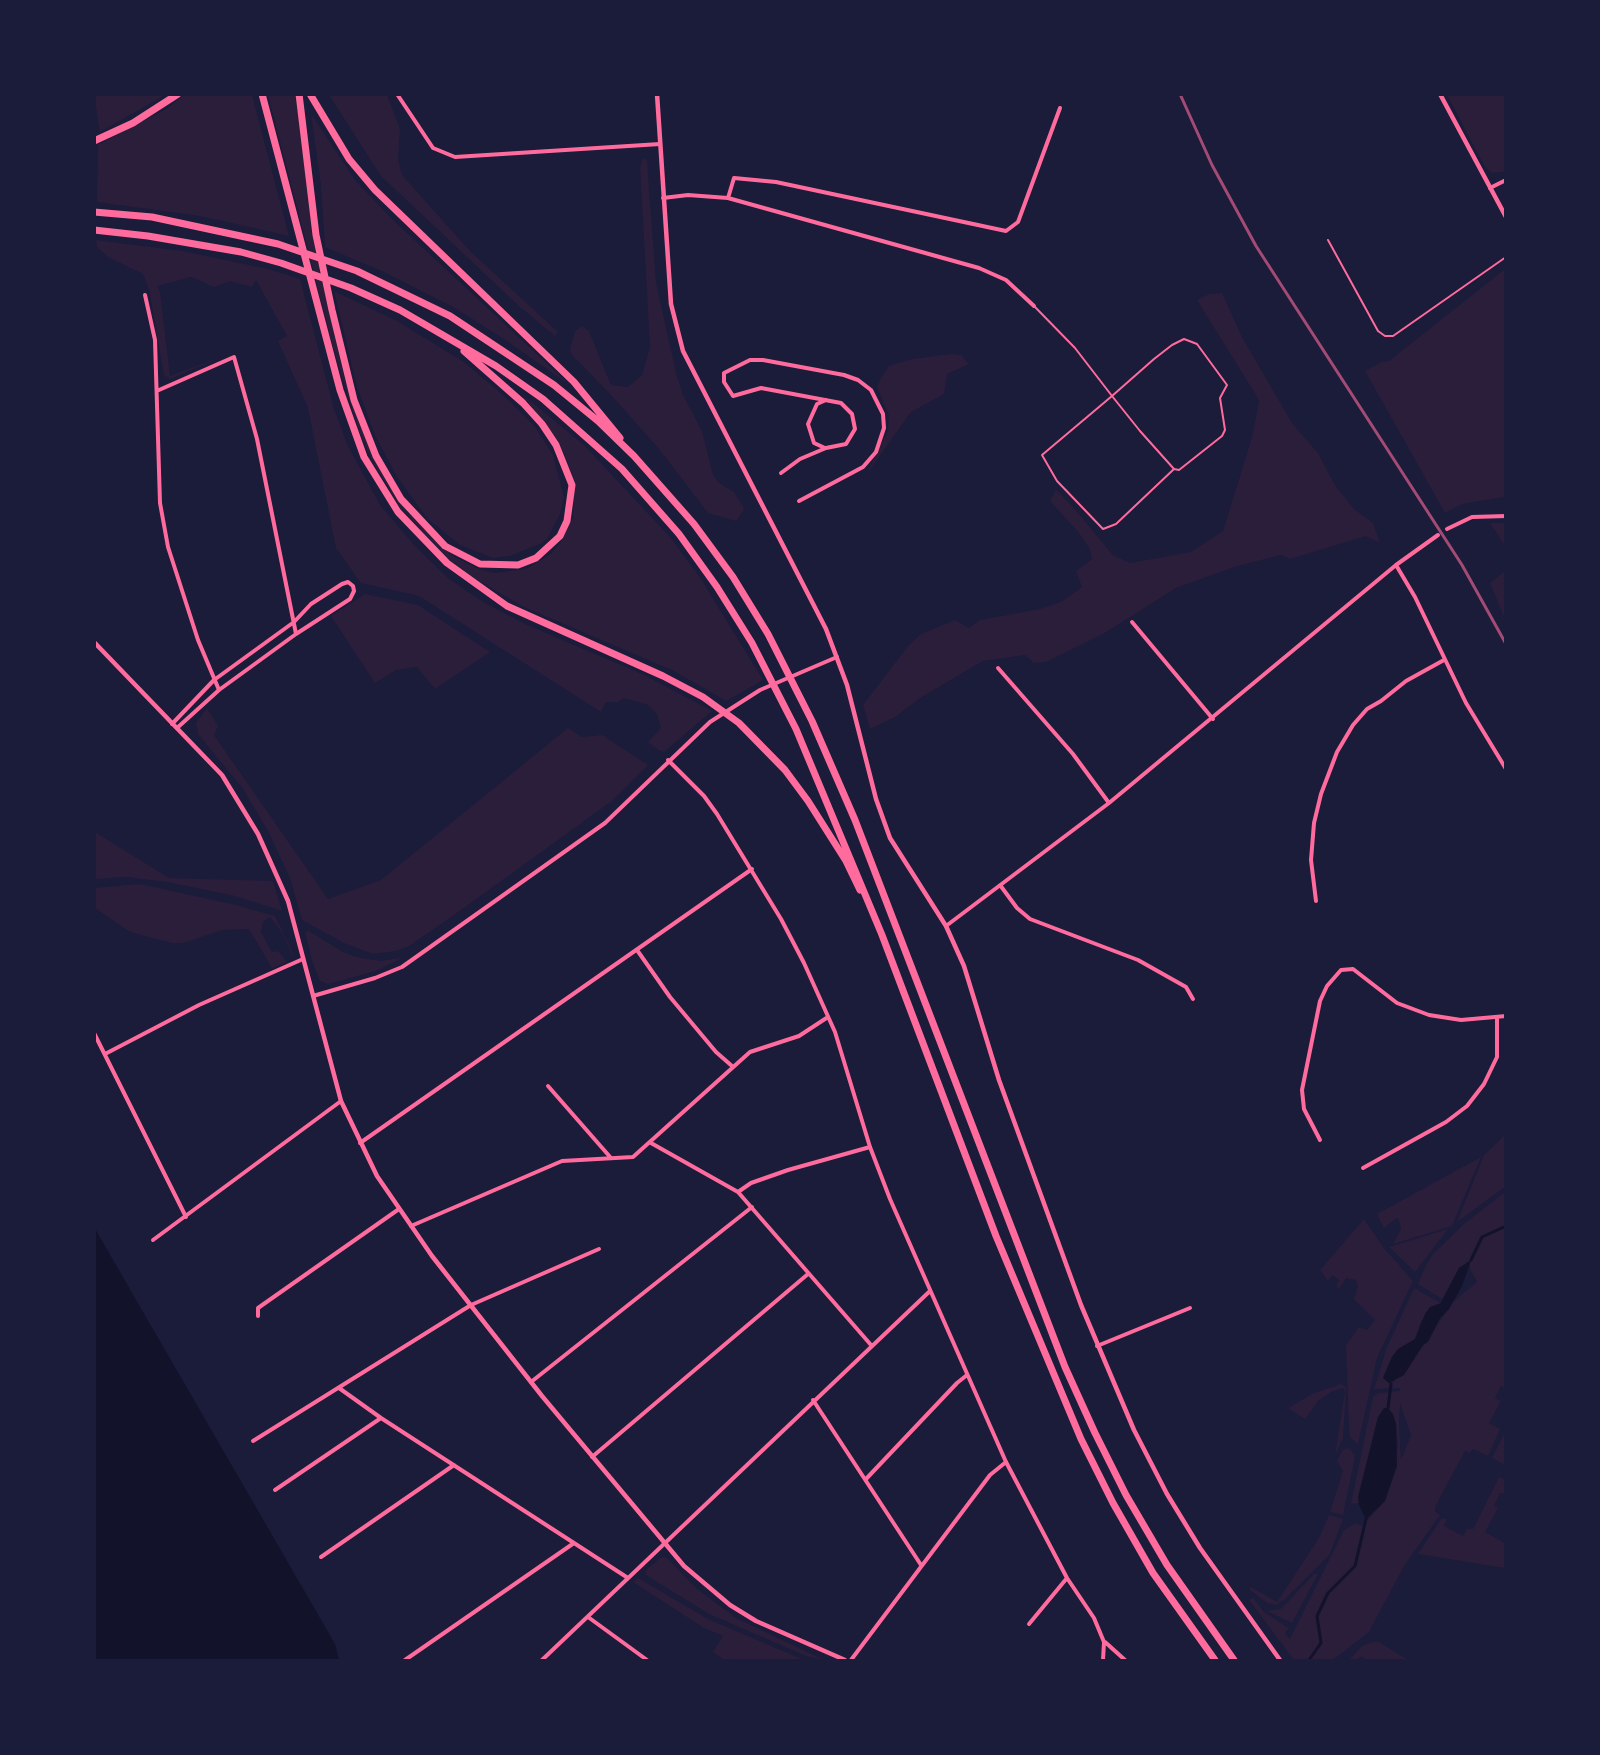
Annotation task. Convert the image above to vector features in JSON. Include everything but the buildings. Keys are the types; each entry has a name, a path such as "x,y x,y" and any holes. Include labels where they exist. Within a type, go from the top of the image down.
{"highway":[{"path":"94,141 133,123 178,94"},
{"path":"262,94 340,390 364,457 398,512 447,564 507,606 663,676 703,697 739,723 785,770 808,801 846,861 882,935"},
{"path":"299,94 316,236 354,400 376,456 401,499 423,525 446,546 480,564 518,565 536,558 560,536 567,521 572,484 556,445 523,403 444,334"},
{"path":"310,94 349,159 375,190 574,382 634,456 694,524 733,577 768,634 812,721 855,820 1061,1356 1095,1433 1126,1495 1167,1565 1234,1660"},
{"path":"94,212 152,217 242,234 279,244 357,271 450,316 507,351 554,385 634,456"},
{"path":"94,230 148,236 241,252 281,263 351,288 444,334 543,399 622,469 679,534 717,587 752,643 796,729 882,935 996,1236 1081,1440 1113,1503 1153,1573 1215,1660"}],"street":[{"path":"397,94 433,147 454,157 660,144"},
{"path":"657,94 671,304 683,351 826,628 837,657 876,799 891,838 908,869 946,926 964,966 999,1080 1097,1346 1167,1494 1212,1566 1280,1660"},
{"path":"1440,94 1506,217"},
{"path":"728,198 734,177 776,182 1006,231 1018,222 1060,108"},
{"path":"1490,188 1506,180"},
{"path":"663,198 688,195 728,198 987,270 1006,279 1034,306"},
{"path":"145,295 155,340 159,390 160,503 168,547 187,608 219,690"},
{"path":"159,390 234,357 257,439 296,634"},
{"path":"781,473 800,459 826,448 846,444 852,437 855,420 847,407 827,400 760,388 733,396 724,382 724,373 750,360 821,370 858,380 871,390 879,402 884,428 876,452 863,467 799,501"},
{"path":"826,448 814,443 808,423 817,404 827,400"},
{"path":"1446,529 1472,517 1506,516"},
{"path":"946,926 1109,803 1396,565 1438,535"},
{"path":"1396,565 1415,597 1444,660 1506,769"},
{"path":"172,724 214,680 294,622 311,604 348,582 353,586 354,591 350,599 296,634 219,690 177,728"},
{"path":"1132,622 1213,719"},
{"path":"94,642 222,775 258,834 288,901 341,1101 360,1144 411,1227 531,1382 684,1566 730,1605 781,1634 845,1660"},
{"path":"313,996 375,978 419,955 605,823 668,760 710,722 737,702 837,657"},
{"path":"1316,901 1311,877 1314,823 1321,794 1340,747 1368,709 1382,701 1406,681 1444,660"},
{"path":"998,668 1073,754 1109,803"},
{"path":"668,760 704,796 752,870 804,963 835,1032 870,1148 890,1199 1006,1462 1067,1578 1094,1618 1104,1642 1103,1660"},
{"path":"360,1144 752,870"},
{"path":"1000,885 1017,908 1030,919 1138,960 1186,987 1193,999"},
{"path":"637,950 670,997 716,1052 732,1066"},
{"path":"105,1054 199,1005 303,959"},
{"path":"1320,1140 1304,1109 1302,1089 1320,1001 1334,977 1347,968 1353,969 1397,1003 1429,1015 1461,1020 1506,1016"},
{"path":"411,1227 562,1161 633,1157 750,1052 799,1036 828,1017"},
{"path":"1363,1168 1446,1122 1467,1106 1484,1084 1497,1057 1497,1018"},
{"path":"94,1033 186,1217"},
{"path":"548,1086 612,1158"},
{"path":"153,1240 341,1101"},
{"path":"651,1143 738,1192 871,1345"},
{"path":"738,1192 751,1183 788,1170 870,1148"},
{"path":"531,1382 752,1207"},
{"path":"258,1316 258,1308 399,1209"},
{"path":"253,1441 471,1305 599,1249"},
{"path":"592,1457 808,1274"},
{"path":"542,1660 930,1290"},
{"path":"1097,1346 1190,1308"},
{"path":"866,1479 967,1375"},
{"path":"339,1388 381,1418 628,1578"},
{"path":"813,1400 921,1565"},
{"path":"275,1490 381,1418"},
{"path":"851,1660 990,1475 1006,1462"},
{"path":"321,1557 454,1465"},
{"path":"405,1660 574,1543"},
{"path":"1029,1624 1067,1578"},
{"path":"588,1617 647,1660"},
{"path":"1104,1642 1125,1660"}],"lane":[{"path":"1328,240 1378,331 1385,336 1393,336 1506,257"},
{"path":"1034,306 1075,348 1174,469"},
{"path":"1184,339 1197,344 1227,385 1220,399 1225,429 1184,468 1174,469 1116,524 1103,529 1057,481 1042,455 1112,396 1172,345 1184,339"}],"shaded area":[{"path":"95,94 165,95 100,132"},
{"path":"184,95 252,95 289,236 200,216 97,202 98,145 168,108"},
{"path":"268,95 295,95 307,169 311,228 344,377 372,456 403,508 454,557 479,569 495,573 526,569 551,554 560,543 573,518 575,481 559,442 522,394 585,446 670,537 701,579 763,680 726,701 674,671 522,606 476,579 447,558 400,507 375,466 359,432 333,347"},
{"path":"329,95 387,95 400,129 398,160 402,175 470,251 558,332 555,336 520,307 381,176"},
{"path":"1447,95 1505,95 1505,172 1492,173 1485,167"},
{"path":"311,114 355,180 393,220 571,386 453,307 384,272 325,247 321,185"},
{"path":"643,158 647,160 656,283 676,373 683,395 702,431 713,475 719,483 734,492 743,506 744,510 736,521 708,513 659,449 572,355 570,349 575,331 582,326 589,331 611,385 628,387 642,375 650,347 640,167"},
{"path":"96,240 183,251 268,269 300,279 334,409 348,446 380,505 414,545 448,578 483,602 525,624 642,674 712,711 664,752 660,751 648,742 661,728 657,714 648,705 624,698 618,702 606,702 601,712 419,596 361,583 336,548 308,408 278,341 287,336 256,280 252,287 230,281 214,287 191,277 157,286 160,292 170,376 224,356 170,379 164,375 149,289 143,274 108,257 97,247"},
{"path":"1505,269 1505,497 1462,504 1445,513 1365,371 1381,362 1389,361"},
{"path":"334,291 397,321 464,362 504,396 535,427 553,455 564,497 560,514 548,537 542,543 510,556 493,558 460,545 428,519 397,477 375,435 357,387"},
{"path":"1222,293 1242,337 1292,423 1318,453 1335,485 1354,509 1373,523 1380,543 1366,536 1290,559 1281,555 1234,567 1176,588 1103,634 1046,662 1034,663 1025,655 983,661 920,698 895,717 870,729 863,705 908,646 921,634 955,620 969,628 980,620 1040,609 1061,602 1082,587 1076,571 1092,559 1090,549 1050,501 1056,490 1113,555 1130,563 1191,552 1223,531 1253,434 1259,400 1197,300 1209,294"},
{"path":"951,354 961,355 969,364 947,374 944,394 911,412 866,475 888,431 889,416 877,387 889,366 912,359"},
{"path":"1490,523 1505,523 1505,546"},
{"path":"1505,571 1505,619 1490,583"},
{"path":"365,594 418,605 490,652 435,689 417,667 396,670 375,683 331,616"},
{"path":"207,708 218,726 214,735 328,899 381,880 568,728 582,737 602,735 648,765 612,801 409,946 396,951 373,954 344,943 302,920 290,878 268,831 243,789 198,734 196,723"},
{"path":"95,832 169,878 273,881 282,911 235,896 167,882 127,877 95,879"},
{"path":"140,884 275,916 293,953 293,957 283,934 270,917 263,922 261,932 272,952 278,951 287,962 272,968 249,929 222,930 184,943 172,943 130,932 95,908 95,888"},
{"path":"309,931 343,952 356,957 381,961 404,957 376,971 328,984 320,981 313,964 305,932"},
{"path":"1505,1135 1505,1187 1457,1222 1484,1155"},
{"path":"1481,1157 1452,1226 1393,1244 1401,1229 1399,1220 1397,1218 1384,1228 1377,1214"},
{"path":"1505,1192 1505,1388 1501,1386 1495,1398 1501,1401 1489,1423 1500,1429 1488,1456 1473,1449 1470,1453 1465,1451 1436,1505 1435,1511 1440,1515 1404,1566 1369,1632 1333,1660 1294,1660 1249,1600 1253,1598 1265,1613 1289,1628 1285,1633 1290,1639 1344,1530 1356,1523 1362,1526 1385,1501 1398,1447 1396,1424 1378,1417 1359,1503 1351,1504 1373,1397 1379,1393 1400,1391 1400,1388 1374,1389 1387,1347 1414,1288 1441,1303 1421,1321 1415,1339 1398,1350 1392,1357 1383,1378 1391,1384 1408,1368 1453,1302 1477,1282 1470,1269 1470,1261 1459,1268 1442,1299 1418,1284 1433,1254 1465,1223","holes":["1400,1403 1411,1435 1401,1460"]},
{"path":"1364,1219 1384,1248 1413,1281 1377,1358 1358,1444 1350,1437 1346,1345 1359,1327 1367,1330 1375,1320 1354,1299 1358,1286 1356,1280 1346,1278 1339,1289 1336,1286 1339,1280 1332,1275 1328,1281 1320,1270"},
{"path":"94,1227 335,1644 339,1660 95,1660"},
{"path":"1448,1229 1415,1272 1389,1247"},
{"path":"1471,1260 1462,1286 1449,1309 1440,1318 1428,1342 1423,1345 1404,1375 1389,1383 1383,1378 1392,1357 1398,1349 1415,1339 1425,1314 1430,1307 1441,1303 1459,1268"},
{"path":"1341,1384 1346,1387 1343,1438 1335,1455 1345,1392 1343,1388 1331,1392 1318,1401 1305,1419 1288,1408 1312,1394"},
{"path":"1384,1408 1388,1408 1393,1414 1396,1424 1397,1466 1385,1501 1366,1519 1358,1497 1378,1417"},
{"path":"1506,1432 1505,1465 1492,1458"},
{"path":"1349,1448 1355,1455 1343,1515 1330,1512 1343,1471 1337,1461 1343,1449"},
{"path":"1499,1477 1505,1480 1505,1494 1500,1493 1494,1506 1498,1508 1485,1532 1505,1543 1505,1568 1418,1554 1442,1518 1447,1519 1444,1526 1463,1536 1467,1529 1473,1529"},
{"path":"1329,1515 1343,1519 1330,1554 1284,1600 1276,1605 1267,1603 1249,1589 1251,1587 1277,1602 1319,1538"},
{"path":"666,1557 697,1589 736,1618 824,1660 806,1656 709,1614 646,1575 646,1570 660,1558"},
{"path":"1314,1574 1318,1574 1292,1623 1267,1611 1281,1609"},
{"path":"638,1578 708,1619 804,1660 724,1660 713,1652 723,1636 704,1628 633,1582"},
{"path":"1379,1642 1408,1660 1367,1660 1361,1656 1357,1660 1349,1660 1362,1646"}],"waterway":[{"path":"1471,1260 1482,1237 1506,1226"},
{"path":"1388,1408 1391,1384"},
{"path":"1309,1660 1321,1643 1317,1616 1328,1593 1355,1566 1366,1519"}],"railway":[{"path":"1180,94 1212,165 1256,246 1462,565 1506,644"}]}
